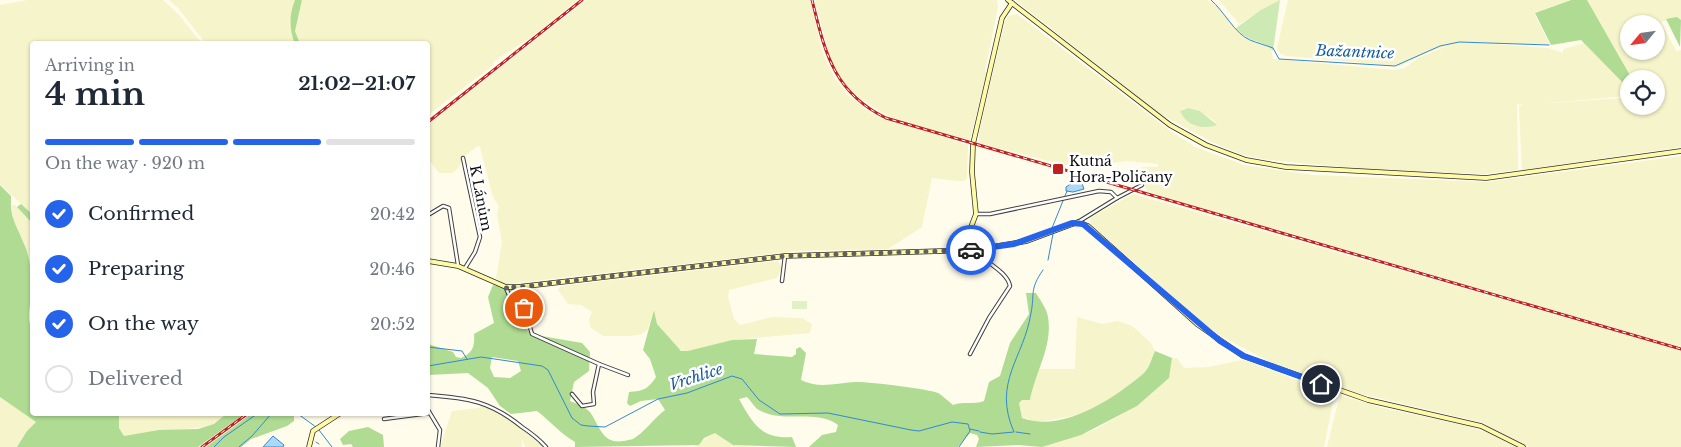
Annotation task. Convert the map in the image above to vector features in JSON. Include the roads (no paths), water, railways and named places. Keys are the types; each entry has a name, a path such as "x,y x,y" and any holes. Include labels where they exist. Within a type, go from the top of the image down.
{"street":[{"path":"967,250 968,235 976,214 972,172 973,144 1002,18 1010,2 1170,126 1206,145 1246,160 1305,169 1486,178 1681,151"},
{"name":"K Lánům","path":"463,158 480,233 476,252 465,268"},
{"path":"430,261 465,268 506,287 518,287 785,256 974,250 1027,240 1078,222 1142,185"},
{"path":"976,214 990,214 1099,191 1111,192 1117,198"},
{"path":"430,214 443,206 449,208 458,266"},
{"path":"1078,222 1088,226 1197,324 1244,356 1368,400 1482,426 1523,447"},
{"path":"970,354 987,321 1010,286 1004,275 984,261 974,250"},
{"path":"782,281 785,256"},
{"path":"506,287 510,295 525,311 532,334 628,375"},
{"path":"572,394 582,406 594,404 593,392 599,364"},
{"path":"430,395 462,397 490,405 512,419 546,447"},
{"path":"430,415 440,430 438,447"},
{"path":"308,447 310,435 336,416"},
{"path":"384,419 406,416"}],"water":[{"path":"1075,181 1081,181 1084,189 1073,192 1066,191 1066,187"},
{"path":"273,436 284,445 283,447 263,447"}],"waterway":[{"name":"Bažantnice","path":"1211,0 1239,33 1250,40 1273,48 1279,59 1395,66 1440,46 1459,42 1549,45"},
{"path":"1052,228 1067,191"},
{"path":"1048,260 1053,234"},
{"path":"980,432 992,434 1014,432 1008,414 1006,399 1008,384 1027,329 1034,287 1043,270"},
{"path":"430,347 462,351 467,359"},
{"name":"Vrchlice","path":"430,366 481,357 542,366 548,370 572,418 581,425 605,427 658,399 687,393 732,376 742,379 759,400 780,414 828,413 919,431 952,422 968,424 970,431 959,447"},
{"path":"214,447 224,437 254,416"},
{"name":"Vrchlice","path":"239,447 252,436 269,416"},
{"path":"301,416 316,427"},
{"path":"970,429 979,431"},
{"path":"319,430 332,447"},
{"path":"1016,432 1030,434"}],"railway":[{"path":"430,120 582,0"},
{"path":"812,0 827,53 834,69 854,96 868,108 886,118 1681,349"},
{"path":"202,447 244,416"}],"place":[{"name":"Kutná Hora-Poličany","path":"1058,169"}]}
